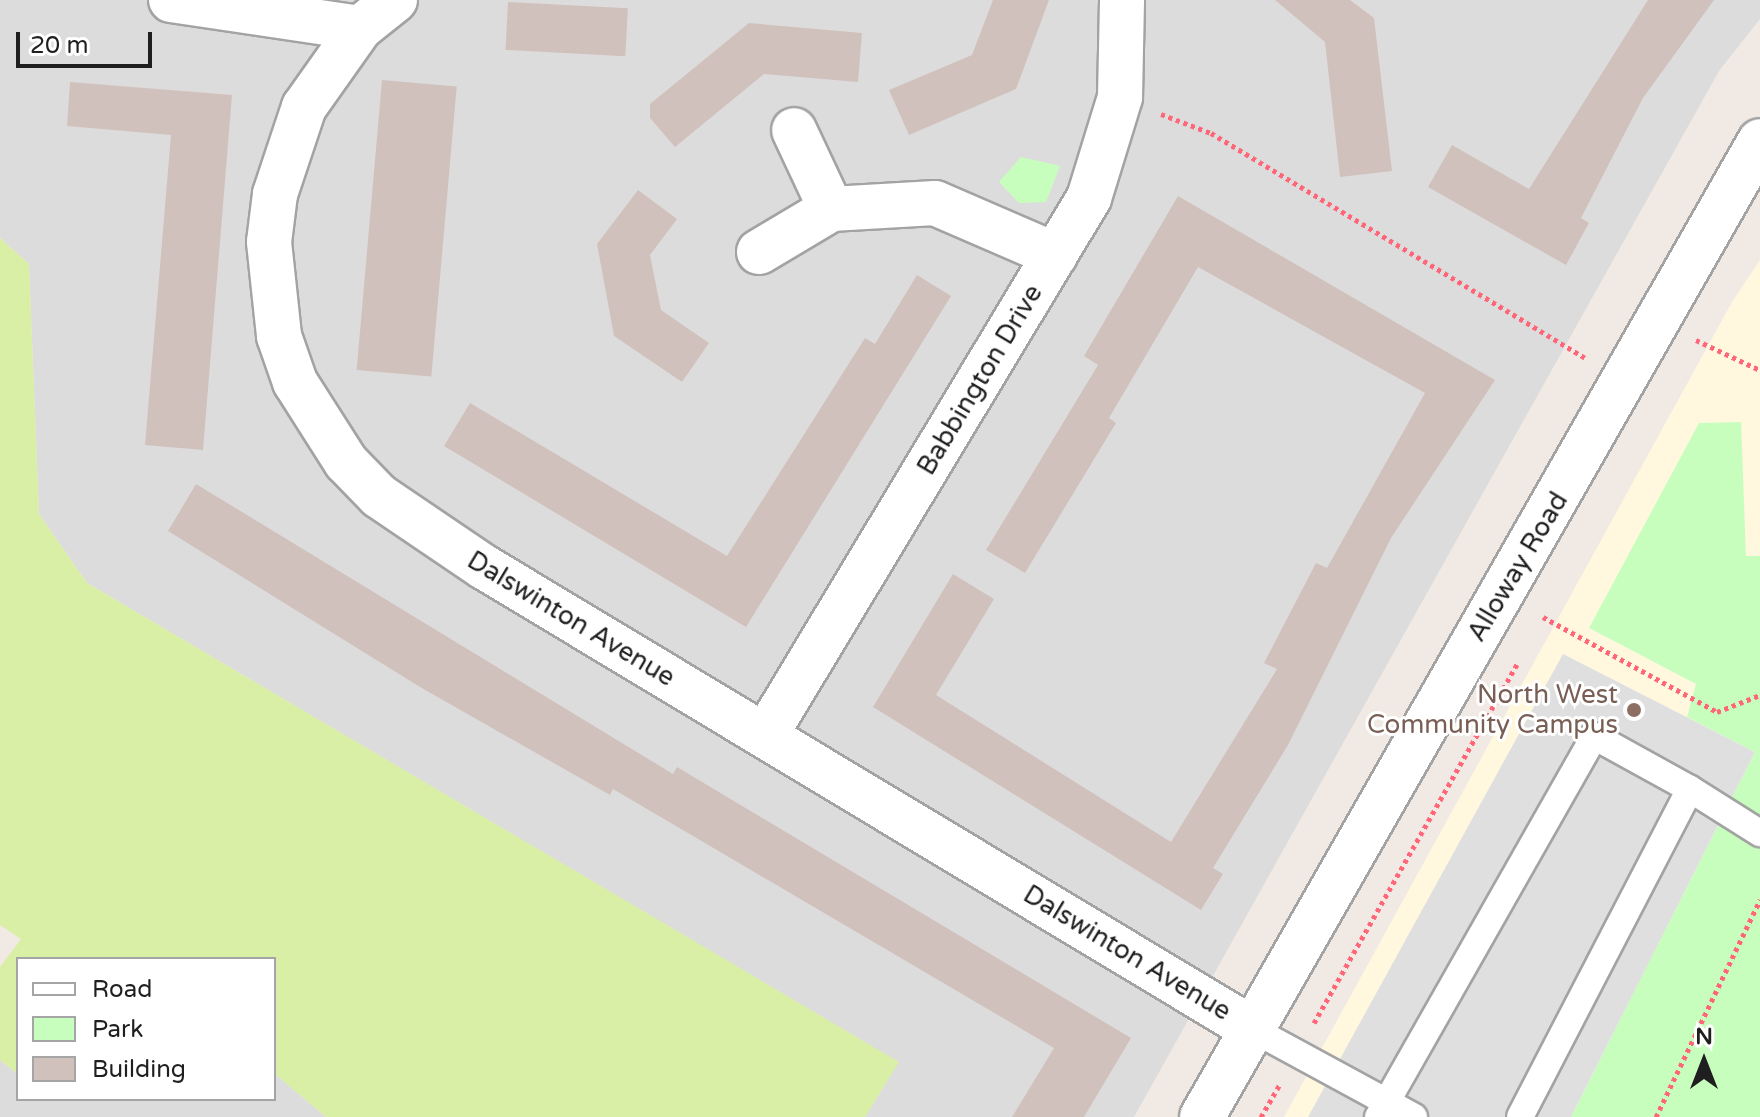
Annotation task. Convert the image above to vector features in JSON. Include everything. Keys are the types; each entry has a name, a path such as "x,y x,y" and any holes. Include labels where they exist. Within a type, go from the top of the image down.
{"street":[{"path":"171,0 360,28"},
{"name":"Dalswinton Avenue","path":"395,0 360,28 304,107 278,179 269,242 279,336 317,424 379,496 417,525 1254,1030"},
{"name":"Babbington Drive","path":"765,736 1055,255 1110,148 1120,97 1122,0"},
{"path":"794,130 831,209"},
{"name":"Alloway Road","path":"1202,1117 1627,384 1760,141"},
{"path":"759,252 831,209 935,203 1055,255"}],"lane":[{"path":"1382,1110 1594,736 1690,789 1760,833"},
{"path":"1520,1117 1690,789"},
{"path":"1254,1030 1382,1110 1414,1117"}],"path":[{"path":"1120,97 1211,133 1627,384"},
{"path":"1695,340 1760,370"},
{"path":"1543,617 1717,712 1760,695"},
{"path":"1656,1117 1760,900"}],"shaded area":[{"path":"0,0 1760,0 1760,19 1719,71 1134,1117 865,1117 898,1062 87,583 39,514 29,264 0,238"},
{"name":"North West Community Campus","path":"1760,260 1760,1117 1284,1117 1732,302"},
{"path":"1563,654 1755,752 1571,1117 1308,1117"},
{"path":"0,1060 16,1072 16,1101 276,1101 276,1075 326,1117 0,1117"}],"green space":[{"path":"1021,157 1060,166 1046,202 1019,203 999,182"},
{"path":"0,238 29,264 39,514 87,583 899,1062 865,1117 326,1117 276,1075 276,957 16,957 16,1072 0,1060 0,967 21,939 0,925"},
{"path":"1741,422 1746,556 1760,556 1760,1117 1571,1117 1755,752 1687,717 1696,684 1589,628 1699,423"}],"building":[{"path":"993,0 1049,0 1016,89 909,135 889,90 972,55"},
{"path":"1275,0 1350,0 1374,18 1392,171 1340,177 1325,42"},
{"path":"1648,0 1714,0 1643,98 1581,218 1589,223 1566,265 1428,187 1452,145 1529,189"},
{"path":"508,2 628,8 625,56 505,50"},
{"path":"749,23 862,33 858,82 764,74 675,147 650,118 650,104"},
{"path":"382,80 457,87 431,376 357,370"},
{"path":"70,82 232,95 203,450 145,445 171,135 67,126"},
{"path":"638,190 677,219 650,255 661,310 709,343 682,382 614,336 597,244"},
{"path":"1178,196 1495,380 1391,538 1288,745 1213,868 1223,874 1201,910 873,707 953,574 994,599 936,695 1171,842 1277,669 1264,663 1316,563 1327,568 1425,393 1198,267 1109,418 1116,423 1025,573 986,550 1098,365 1084,356"},
{"path":"917,275 951,296 746,627 444,446 470,403 727,556 865,338 875,344"},
{"path":"196,484 673,774 677,767 1131,1038 1084,1117 1012,1117 1054,1048 613,789 610,795 420,687 168,531"}],"place":[{"name":"North West Community Campus","path":"1634,710"}]}
